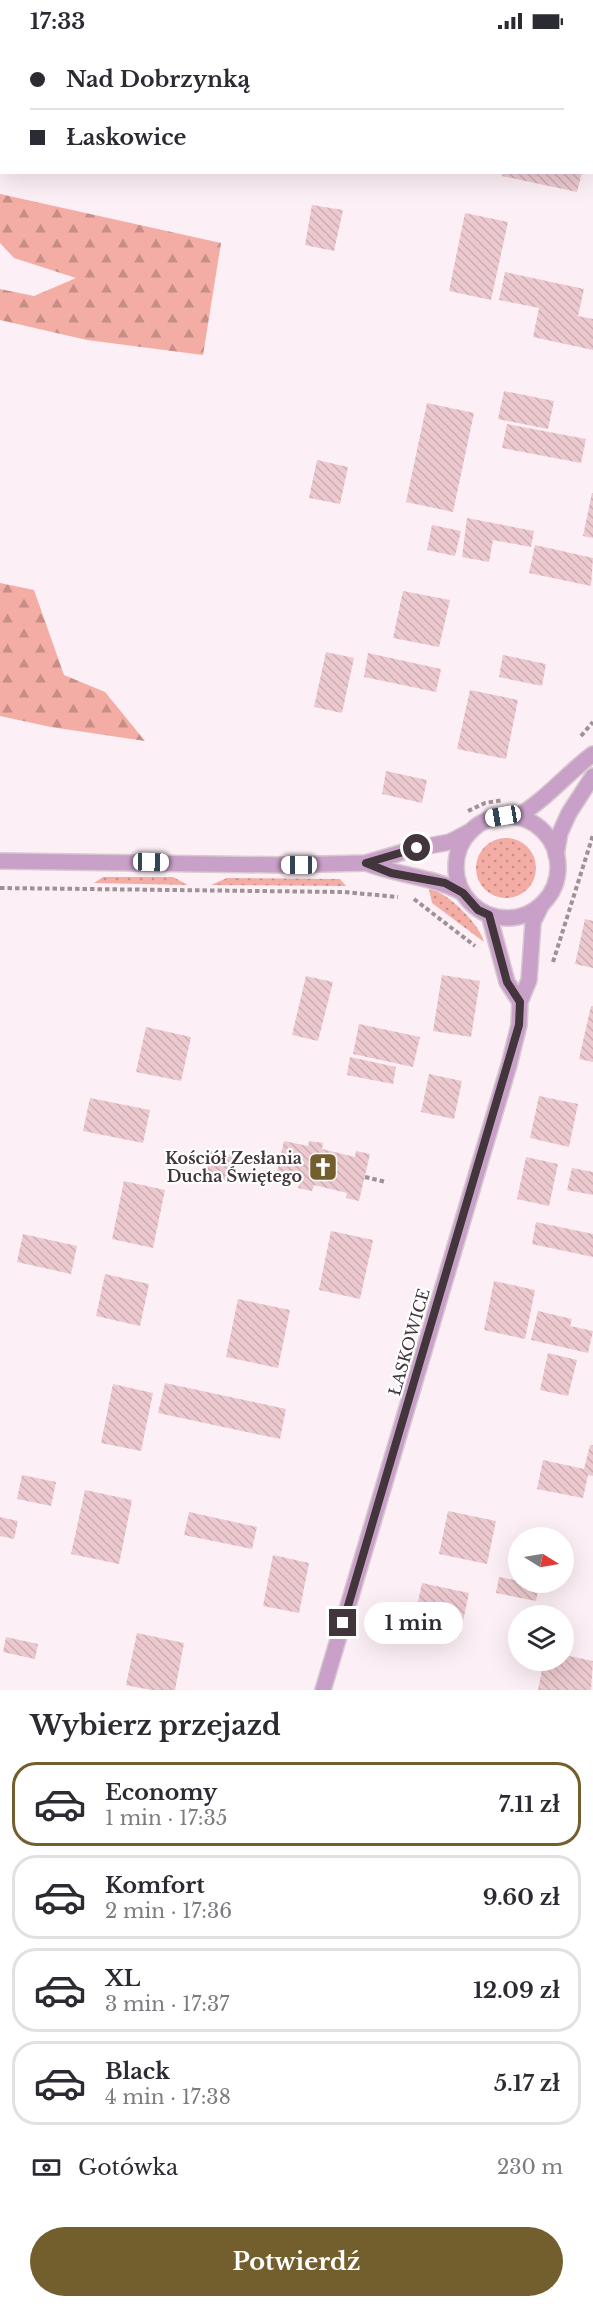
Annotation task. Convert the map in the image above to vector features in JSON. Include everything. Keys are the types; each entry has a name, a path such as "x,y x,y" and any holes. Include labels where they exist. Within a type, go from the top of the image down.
{"street":[{"path":"516,817 532,808 564,776 593,754"},
{"path":"556,855 560,832 569,813 593,776"},
{"path":"0,861 282,865 366,863 417,848 450,842 491,819 516,817 529,821 541,830 556,855 558,865 555,886 542,904 533,911 511,918 489,915 478,910 463,893 445,883 391,873 366,863"},
{"path":"463,893 455,867 463,842 471,831"},
{"name":"ŁASKOWICE","path":"323,1690 509,1065 519,1025 520,1002 528,980 529,940 533,922 542,904"},
{"path":"489,915 507,982 520,1002"}],"path":[{"path":"574,743 593,722"},
{"path":"465,813 485,803 510,799"},
{"path":"552,965 593,835"},
{"path":"0,888 344,892 392,896 416,900 478,948"},
{"path":"365,1178 386,1182"}],"green space":[{"path":"0,194 221,243 203,355 87,340 0,320 0,289 34,296 76,278 14,258 0,243"},
{"path":"0,583 34,590 64,675 105,692 145,741 51,727 0,716"},
{"path":"500,838 512,838 523,843 531,851 536,868 534,880 523,893 512,898 500,898 489,893 481,885 476,874 476,862 481,851 489,843"},
{"path":"103,877 173,877 188,885 94,883"},
{"path":"227,878 340,879 346,886 211,885"},
{"path":"429,889 445,896 462,910 470,918 484,942 432,903"}],"building":[{"path":"502,174 582,174 577,192 502,176"},
{"path":"312,205 343,210 334,251 305,245"},
{"path":"465,213 508,222 491,300 449,291"},
{"path":"505,272 584,289 578,316 593,319 593,350 533,337 539,308 499,300"},
{"path":"504,391 554,401 548,429 498,419"},
{"path":"427,403 474,413 453,512 406,502"},
{"path":"507,424 586,439 581,463 502,448"},
{"path":"317,460 348,467 340,504 309,498"},
{"path":"593,493 593,538 583,536"},
{"path":"467,518 534,531 531,547 493,540 489,562 462,557"},
{"path":"432,525 461,531 455,556 427,550"},
{"path":"535,545 593,558 591,586 529,573"},
{"path":"403,591 450,600 439,647 393,638"},
{"path":"326,652 354,658 342,713 314,707"},
{"path":"368,653 441,669 436,692 364,677"},
{"path":"503,655 546,664 542,686 499,677"},
{"path":"470,690 518,700 506,759 457,749"},
{"path":"386,771 427,780 422,803 382,794"},
{"path":"585,919 593,921 593,968 575,964"},
{"path":"442,975 480,981 471,1037 433,1031"},
{"path":"306,976 333,982 318,1041 292,1035"},
{"path":"591,1006 593,1006 593,1062 579,1059"},
{"path":"359,1024 420,1037 413,1067 353,1054"},
{"path":"146,1027 191,1037 181,1081 136,1072"},
{"path":"350,1057 396,1067 393,1084 347,1075"},
{"path":"429,1074 462,1081 454,1119 421,1112"},
{"path":"539,1096 578,1104 569,1147 530,1138"},
{"path":"90,1098 150,1110 143,1143 83,1131"},
{"name":"Kościół Zesłania Ducha Świętego","path":"284,1141 308,1146 309,1141 323,1143 322,1149 355,1157 356,1151 370,1154 359,1201 346,1198 347,1193 314,1185 312,1191 298,1188 300,1182 276,1177"},
{"path":"208,1150 233,1156 228,1181 201,1175"},
{"path":"526,1157 558,1164 549,1206 517,1199"},
{"path":"572,1168 593,1172 593,1195 567,1190"},
{"path":"124,1181 165,1190 153,1248 112,1239"},
{"path":"536,1222 593,1234 593,1257 532,1244"},
{"path":"331,1231 373,1240 360,1299 319,1290"},
{"path":"23,1234 77,1246 71,1274 17,1262"},
{"path":"105,1274 149,1284 140,1326 96,1316"},
{"path":"494,1281 535,1290 525,1339 484,1330"},
{"path":"238,1299 290,1310 278,1368 226,1357"},
{"path":"538,1311 572,1319 570,1326 593,1331 588,1353 531,1340"},
{"path":"548,1353 577,1360 568,1396 540,1390"},
{"path":"165,1383 286,1409 280,1439 158,1413"},
{"path":"113,1384 153,1393 141,1451 101,1443"},
{"path":"590,1445 593,1445 593,1476 588,1475 583,1498 537,1489 543,1460 584,1469"},
{"path":"22,1475 56,1482 51,1506 17,1499"},
{"path":"85,1490 132,1500 119,1564 71,1554"},
{"path":"448,1511 496,1521 487,1564 439,1554"},
{"path":"189,1512 257,1527 252,1549 184,1535"},
{"path":"0,1517 18,1521 14,1539 0,1536"},
{"path":"273,1555 309,1563 299,1613 263,1606"},
{"path":"499,1577 508,1579 508,1593 538,1593 536,1601 496,1593"},
{"path":"422,1583 469,1593 460,1635 413,1625"},
{"path":"137,1633 184,1643 175,1690 151,1690 126,1685"},
{"path":"6,1637 38,1644 35,1659 3,1652"},
{"path":"574,1657 593,1661 591,1690 538,1690 542,1671 574,1671"}],"place":[{"name":"Kościół Zesłania Ducha Świętego","path":"323,1167"}],"route":[{"path":"343,1623 397,1446 519,1025 520,1002 507,982 489,915 478,910 463,893 445,883 391,873 366,863 417,848"}]}
